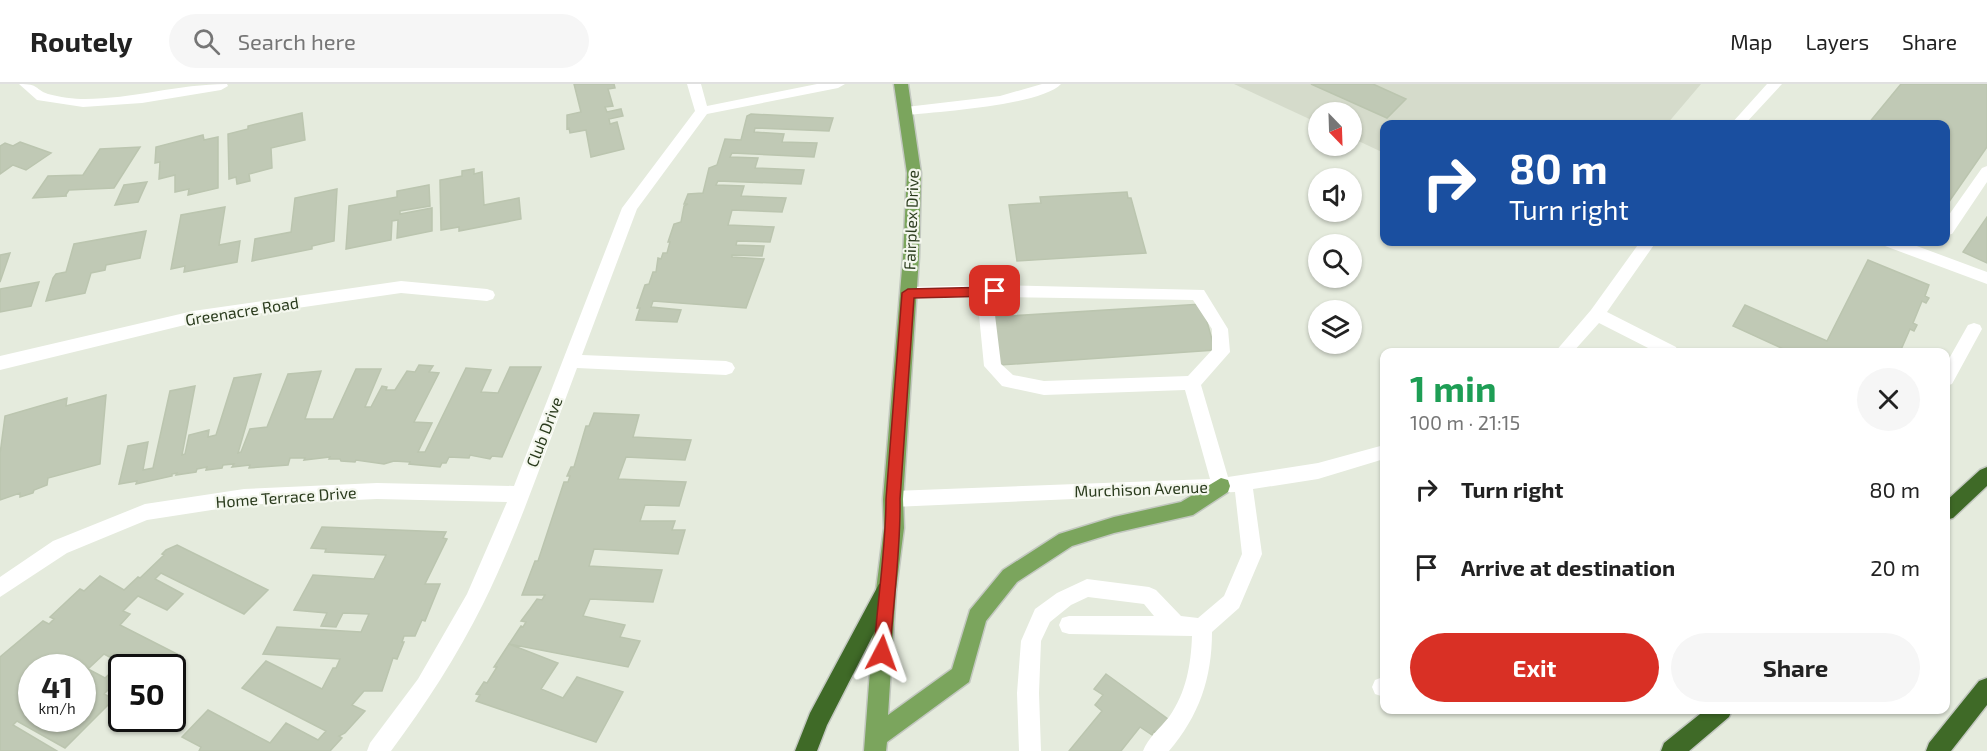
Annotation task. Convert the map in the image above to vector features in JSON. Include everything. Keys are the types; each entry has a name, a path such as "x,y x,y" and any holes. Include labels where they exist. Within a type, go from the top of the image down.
{"highway":[{"path":"1950,508 1987,475"},
{"path":"806,751 818,720 886,590"},
{"path":"1937,751 1987,688"},
{"path":"1672,751 1716,714"}],"main road":[{"name":"Fairplex Drive","path":"876,744 886,590 894,528 893,499 914,173 901,84"},
{"path":"876,744 961,675 977,617 1010,576 1066,540 1114,525 1186,509 1221,486"}],"street":[{"path":"26,84 42,97 83,103 142,99 222,86"},
{"path":"694,84 702,111 838,84"},
{"path":"906,111 974,104 1042,89 1054,84"},
{"path":"1742,120 1775,84"},
{"name":"Club Drive","path":"382,750 426,686 475,599 520,494 630,208 702,111"},
{"path":"1950,224 1987,171"},
{"path":"1567,348 1597,314 1645,246"},
{"path":"1902,246 1987,278"},
{"path":"1928,256 1935,246"},
{"name":"Greenacre Road","path":"0,363 193,317 401,287 487,295"},
{"path":"908,293 995,291 1198,294 1220,329 1221,352 1192,383 1044,388 1008,381 993,366 987,315 995,291"},
{"path":"1597,314 1662,348"},
{"path":"1950,372 1974,329"},
{"path":"572,361 726,368"},
{"path":"1192,383 1221,486"},
{"name":"Murchison Avenue","path":"893,499 1221,486 1318,471 1380,453"},
{"path":"1069,626 1176,625 1202,628 1232,602 1252,554 1243,482"},
{"name":"Home Terrace Drive","path":"0,588 60,547 145,512 244,497 377,491 520,494"},
{"path":"1030,751 1028,693 1031,640 1042,616 1064,599 1087,588 1149,596 1176,625"},
{"path":"1154,751 1178,726 1197,687 1203,659 1202,628"}],"shaded area":[{"path":"1234,84 1701,84 1670,120 1380,120 1380,151 1362,143 1362,102 1308,102 1308,118"}],"building":[{"path":"574,84 614,84 615,88 608,89 613,106 605,107 607,112 621,109 623,116 609,119 610,124 617,122 624,149 591,157 586,130 570,133 569,128 567,129 567,115 581,112"},
{"path":"1311,84 1373,84 1406,99 1387,118 1362,107 1362,102 1351,102"},
{"path":"1901,84 1987,84 1987,147 1950,200 1950,120 1871,120"},
{"path":"302,113 305,140 271,148 272,168 249,174 250,181 237,184 236,177 229,179 228,134 248,129 248,126"},
{"path":"751,114 833,118 829,131 755,128 754,132 784,134 782,142 817,143 814,157 732,153 730,157 758,158 755,168 804,170 801,184 718,181 716,185 744,186 741,196 786,198 782,212 732,210 728,225 774,227 770,242 737,241 736,245 764,246 762,256 732,255 732,257 764,259 746,308 653,301 651,307 681,310 677,322 636,320 640,308 637,308 645,285 649,284 653,272 656,272 658,258 661,259 663,253 667,253 674,224 681,222 684,206 688,204 684,204 688,194 703,193 709,168 717,165 725,139 741,140 747,116"},
{"path":"203,135 204,140 218,137 218,188 188,195 189,189 175,192 175,175 159,179 160,162 155,163 156,147"},
{"path":"20,142 51,153 26,170 13,165 0,174 0,146 5,143 13,146"},
{"path":"140,147 114,188 69,190 65,196 67,196 33,198 48,176 83,175 100,149"},
{"path":"474,169 474,174 482,172 484,205 519,198 521,219 459,231 459,227 441,230 440,180 462,176 462,171"},
{"path":"147,182 138,202 115,205 124,185"},
{"path":"429,185 430,206 400,211 400,214 432,208 432,231 397,238 398,220 392,221 391,240 346,249 349,206 397,197 397,191"},
{"path":"337,189 334,241 312,246 312,249 252,261 255,239 291,232 295,198"},
{"path":"1127,192 1128,198 1131,198 1146,253 1017,261 1009,205 1041,203 1040,197"},
{"path":"225,207 219,245 240,241 237,262 184,272 185,266 171,269 181,215"},
{"path":"1987,217 1987,263 1963,252"},
{"path":"146,231 140,258 106,265 105,270 91,273 85,293 46,301 53,278 56,274 66,272 74,244"},
{"path":"10,253 0,282 0,255"},
{"path":"1868,260 1929,285 1925,296 1929,298 1926,303 1922,301 1913,323 1917,325 1914,331 1910,329 1902,348 1781,348 1733,326 1745,305 1827,341"},
{"path":"39,282 31,306 0,312 0,289"},
{"path":"1202,304 1215,350 1000,365 994,317"},
{"path":"419,365 433,366 429,372 439,373 414,422 432,423 418,452 425,452 466,368 491,370 481,392 498,393 510,367 541,367 502,457 492,456 490,459 470,455 469,458 449,457 440,467 394,461 384,464 356,460 355,462 341,461 340,459 329,459 330,457 304,460 305,458 290,458 288,465 249,468 250,465 232,467 234,464 223,465 222,468 206,470 207,467 197,469 196,472 172,474 172,476 136,484 137,481 119,484 128,446 148,442 143,470 153,468 170,391 195,386 182,455 185,454 189,435 209,430 208,437 216,435 234,378 261,374 238,453 241,452 250,429 267,427 288,374 321,371 305,419 333,419 356,369 381,369 365,407 371,407 382,386 387,387 386,390 395,390 407,371 415,372"},
{"path":"106,395 100,464 48,478 47,485 34,490 33,493 20,497 20,493 0,500 0,454 5,416 67,398 66,406"},
{"path":"594,413 639,415 633,437 691,440 685,460 626,457 618,479 686,482 679,506 645,505 640,521 675,521 672,530 685,530 678,554 594,549 589,566 662,570 653,602 590,599 583,616 625,625 620,637 640,641 628,667 509,644 521,626 523,627 526,622 521,621 537,599 542,600 545,595 522,595 535,561 538,561 564,482 568,482 570,476 567,476 571,467 574,467 586,426 589,426"},
{"path":"322,527 446,532 443,538 447,539 425,584 440,584 425,621 422,620 415,636 404,636 402,642 404,642 397,659 393,658 382,691 364,691 352,705 365,711 345,733 339,736 342,738 330,751 199,751 201,747 182,737 208,710 270,743 286,723 318,740 326,731 242,688 266,661 322,689 333,668 336,668 340,659 263,654 277,627 361,632 369,614 343,613 336,627 321,626 327,613 294,610 313,575 374,579 386,555 325,552 326,549 311,548"},
{"path":"177,545 268,590 244,614 161,573 155,579 183,594 167,610 138,596 123,611 130,614 120,625 177,654 108,654 108,656 104,654 96,662 96,654 18,654 18,722 13,725 18,728 18,732 25,732 57,751 0,751 0,657 43,621 49,624 54,619 50,617 80,589 84,591 100,576 124,590 138,577 140,578 164,555 162,554"},
{"path":"509,644 558,663 541,689 563,698 577,677 623,692 596,742 476,701 480,695 476,694 484,682 487,683"},
{"path":"96,673 105,678 108,675 108,690 104,694 108,696 108,705 96,717"},
{"path":"1106,674 1172,722 1161,737 1154,731 1152,735 1140,727 1121,751 1069,751 1102,711 1095,705 1103,695 1094,689"},
{"path":"37,732 81,732 65,748"}],"route":[{"path":"882,653 886,590 894,528 893,499 908,293 995,291"}]}
